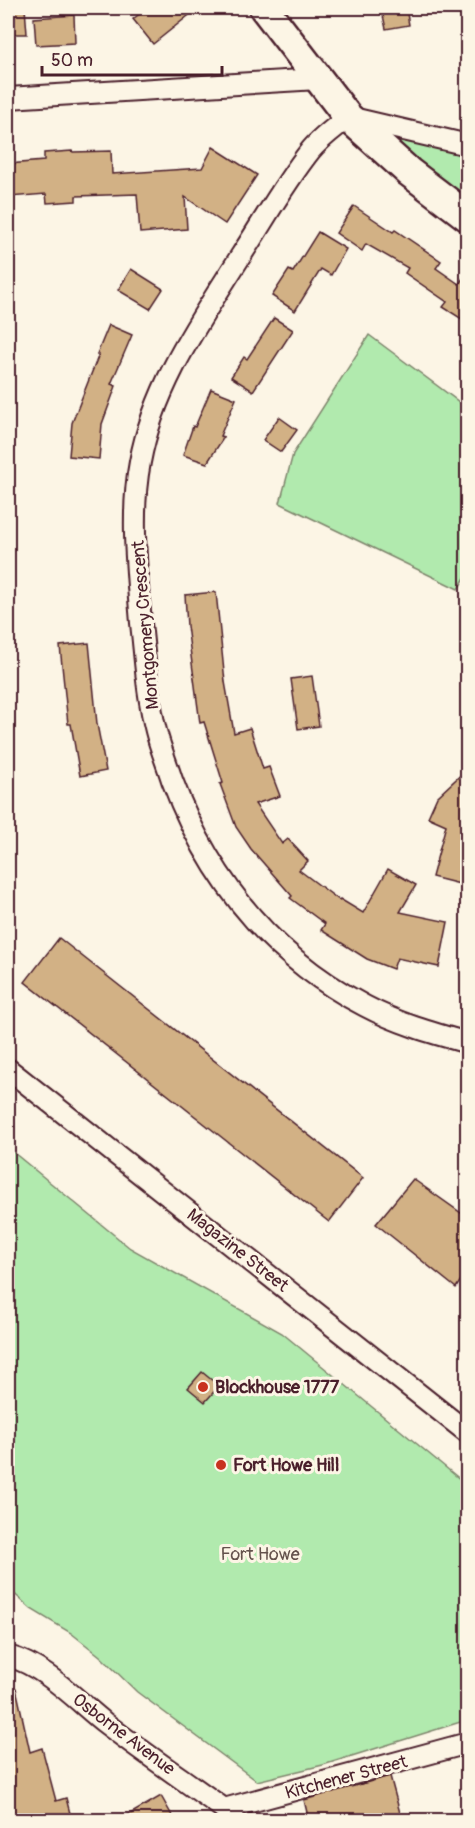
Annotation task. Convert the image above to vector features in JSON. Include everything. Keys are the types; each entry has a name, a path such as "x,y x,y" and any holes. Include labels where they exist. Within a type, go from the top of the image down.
{"street":[{"path":"264,8 348,117 410,172 468,217"},
{"path":"8,98 318,79"},
{"path":"348,117 468,146"},
{"name":"Montgomery Crescent","path":"348,117 311,149 264,219 182,349 158,401 148,429 136,491 138,585 145,664 156,730 181,804 200,844 246,912 272,941 303,968 364,1005 408,1025 467,1039"},
{"name":"Magazine Street","path":"8,1069 468,1432"},
{"name":"Osborne Avenue","path":"8,1656 38,1670 229,1815"},
{"name":"Kitchener Street","path":"229,1815 468,1743"}],"green space":[{"path":"348,117 467,145 467,217"},
{"path":"369,335 467,408 468,573 458,589 280,503 293,454"},
{"name":"Fort Howe","path":"8,1148 130,1248 282,1333 467,1485 467,1720 323,1765 257,1781 137,1692 100,1656 71,1633 31,1609 8,1588"}],"building":[{"path":"8,8 25,8 27,34 8,34"},
{"path":"147,8 198,8 153,44 133,19"},
{"path":"406,8 409,25 386,29 382,11"},
{"path":"74,15 75,43 36,45 34,18"},
{"path":"213,147 257,175 225,224 185,197 187,229 140,233 137,194 76,196 76,201 47,203 46,194 9,197 8,164 44,161 44,153 111,151 112,174 202,168"},
{"path":"354,206 441,261 436,268 459,284 468,271 468,323 443,307 447,302 405,273 408,268 366,244 362,251 336,233"},
{"path":"318,232 346,249 331,275 321,269 295,311 272,296 289,270 293,272"},
{"path":"131,269 163,289 150,309 118,290"},
{"path":"274,318 293,330 253,391 231,377 244,357 247,359"},
{"path":"109,325 132,335 111,384 116,386 102,424 99,459 69,456 72,423"},
{"path":"211,389 236,399 220,436 224,437 207,463 183,455 193,426 195,427"},
{"path":"279,417 297,430 281,452 263,440"},
{"path":"216,592 225,682 234,733 250,728 263,769 269,767 280,796 255,804 282,844 288,839 308,861 299,870 339,900 363,913 388,869 416,885 400,912 448,922 439,967 397,958 393,969 367,959 321,930 325,924 290,898 292,896 251,849 236,827 220,784 223,783 204,722 200,723 187,626 185,595"},
{"path":"89,643 97,724 106,771 80,776 71,724 68,724 60,646"},
{"path":"312,676 319,726 298,729 291,679"},
{"path":"468,768 468,855 460,884 432,877 446,825 428,817 437,797"},
{"path":"59,938 363,1178 329,1222 25,982"},
{"path":"413,1179 468,1218 468,1269 456,1288 376,1224"},
{"name":"Blockhouse 1777","path":"202,1372 219,1386 205,1402 188,1388"},
{"path":"16,1688 30,1752 42,1748 56,1801 66,1798 72,1821 8,1821 8,1815 15,1812 12,1813 8,1797 8,1689"},
{"path":"390,1776 400,1813 373,1821 309,1821 304,1800"},
{"path":"161,1796 175,1821 118,1821"}],"place":[{"name":"Blockhouse 1777","path":"203,1387"},
{"name":"Fort Howe Hill","path":"221,1465"}]}
